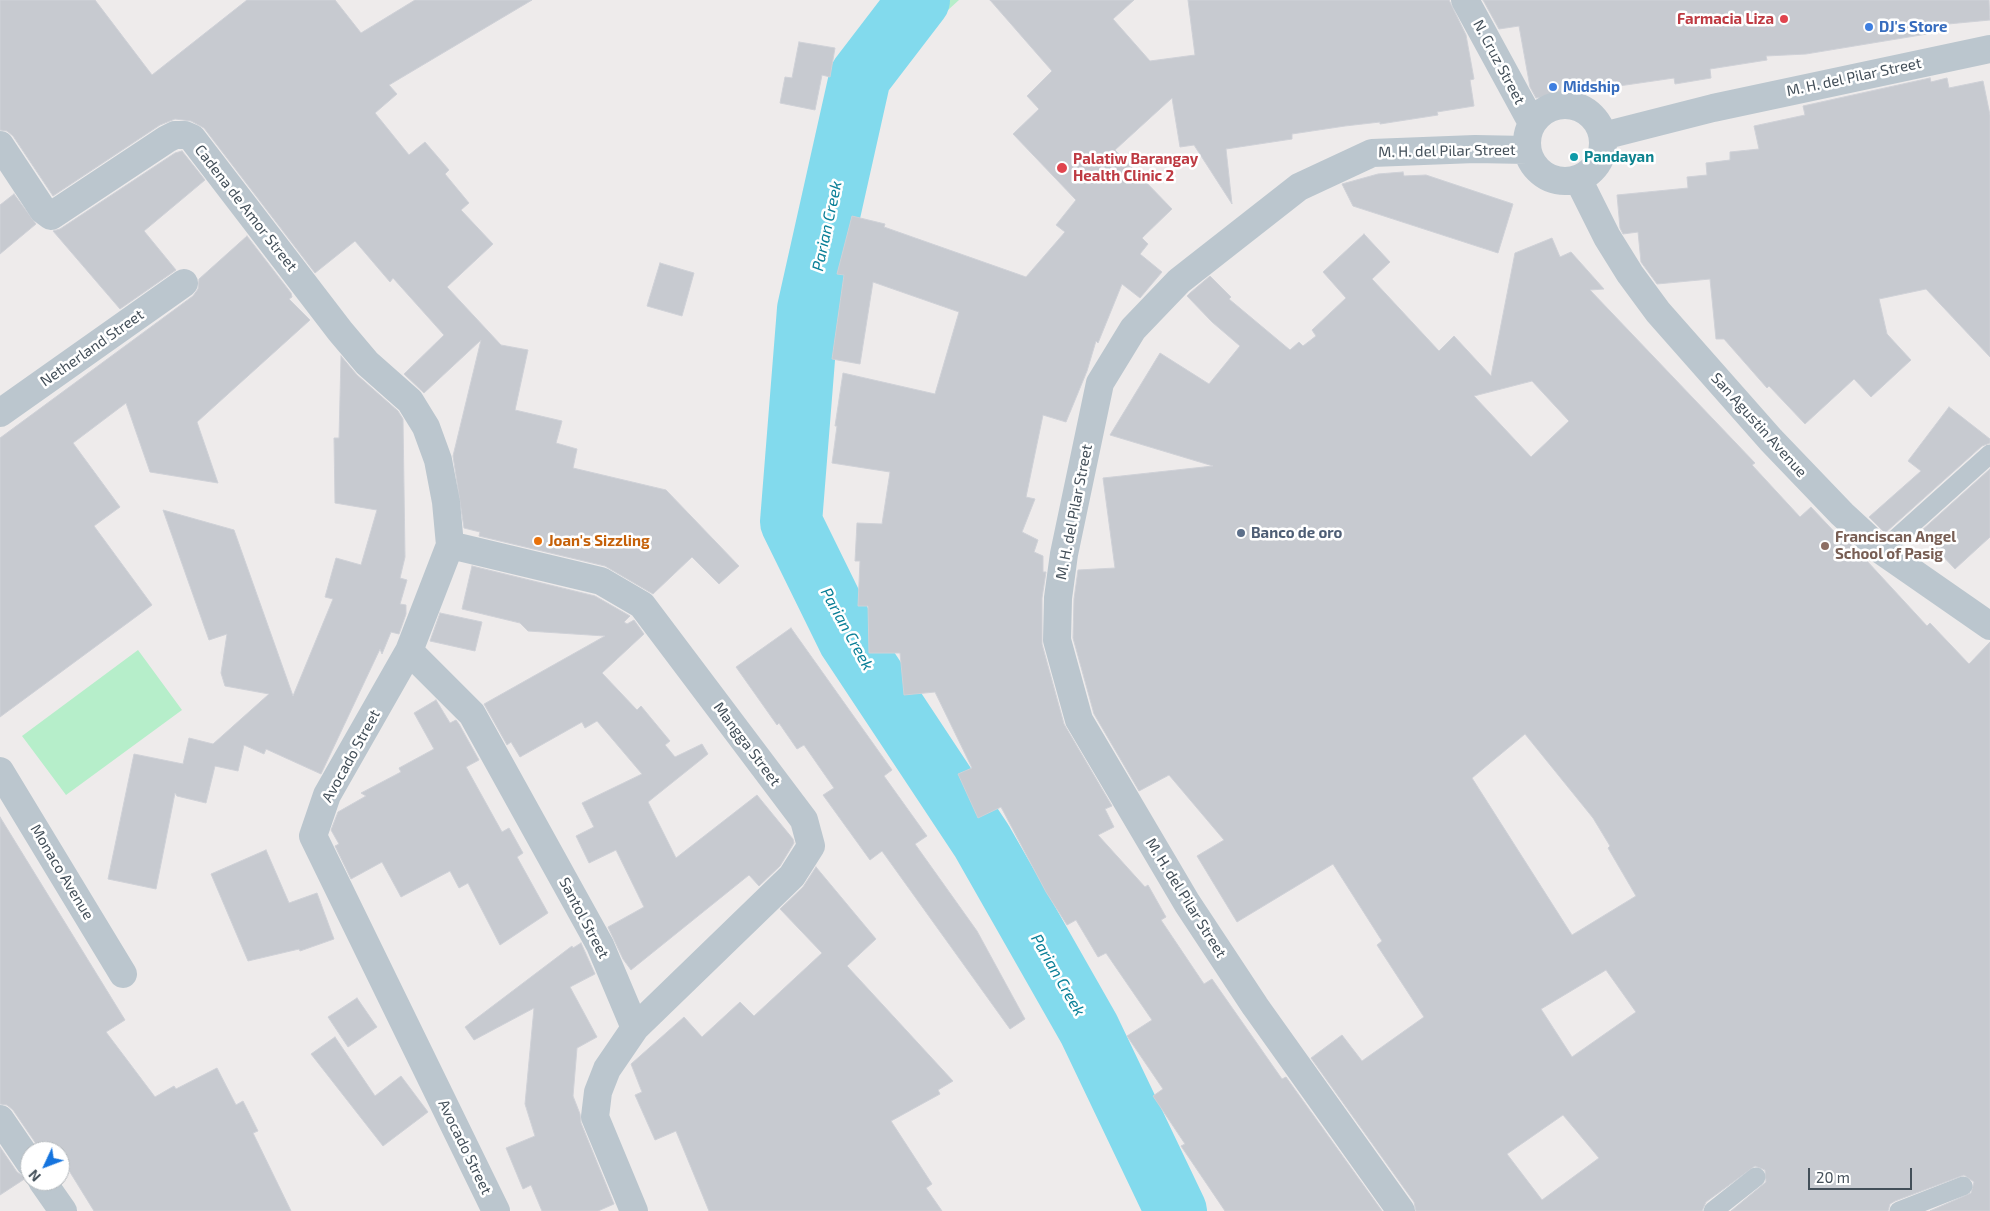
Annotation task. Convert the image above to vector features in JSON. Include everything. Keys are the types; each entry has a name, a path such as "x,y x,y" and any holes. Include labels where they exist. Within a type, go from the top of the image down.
{"street":[{"name":"N. Cruz Street","path":"1466,0 1532,123"},
{"name":"M. H. del Pilar Street","path":"1603,136 1732,104 1990,49"},
{"path":"1565,105 1578,107 1590,114 1598,124 1603,136 1603,150 1598,162 1590,173 1578,179 1564,181 1551,179 1540,172 1532,162 1527,150 1527,136 1532,123 1540,113 1552,107 1565,105"},
{"name":"Cadena de Amor Street","path":"0,145 43,210 50,216 167,139 175,135 185,135 192,138 361,356 410,401"},
{"name":"M. H. del Pilar Street","path":"1401,1211 1255,1006 1187,903 1079,720 1057,640 1059,589 1064,554 1100,383 1133,330 1179,281 1299,187 1372,153 1475,148 1527,150"},
{"name":"San Agustin Avenue","path":"1578,179 1606,236 1658,312 1771,440 1842,514 1882,551 1990,626"},
{"name":"Netherland Street","path":"0,413 184,283"},
{"name":"Avocado Street","path":"410,401 426,427 438,460 446,502 450,546 409,651 327,795 313,836 496,1211"},
{"name":"Mangga Street","path":"450,546 601,581 642,605 804,820 811,846 792,876 635,1028"},
{"name":"Santol Street","path":"409,651 472,714 600,945 635,1028"},
{"name":"Monaco Avenue","path":"1,776 123,974"},
{"path":"634,1211 595,1117 598,1092 607,1069 635,1028"},
{"path":"0,1119 20,1148"},
{"path":"49,1191 63,1211"}],"lane":[{"path":"1882,551 1990,454"},
{"path":"1713,1211 1756,1177"},
{"path":"1899,1211 1963,1186"}],"green space":[{"path":"932,0 959,0 937,20 925,8"},
{"path":"138,650 182,710 66,795 22,736"}],"building":[{"path":"0,0 95,0 152,75 247,0 335,0 361,33 415,0 532,0 389,85 397,94 375,113 409,155 425,142 449,170 445,174 469,203 461,210 493,244 447,287 501,345 528,350 515,410 562,421 556,443 577,449 573,468 666,490 739,566 719,584 692,557 653,594 605,566 479,536 480,532 464,528 453,456 481,340 424,393 404,374 444,335 393,278 390,282 355,241 315,273 204,128 191,121 175,119 160,125 53,196 13,136 7,131 0,130"},
{"path":"990,0 1134,0 1113,19 1150,61 1195,55 1188,0 1449,0 1466,35 1474,79 1470,80 1474,106 1437,112 1438,115 1380,124 1380,122 1292,134 1292,139 1226,149 1232,204 1194,145 1180,147 1172,98 1115,150 1172,209 1142,238 1148,244 1140,254 1162,272 1140,298 1122,284 1098,343 1096,341 1087,371 1066,422 1043,415 1026,497 1035,499 1022,532 1038,540 1034,552 1043,556 1043,572 1046,572 1042,598 1042,644 1064,724 1112,806 1105,809 1114,827 1098,835 1145,887 1148,885 1166,917 1161,920 1204,984 1212,979 1282,1079 1286,1077 1382,1211 1225,1211 1181,1146 1185,1144 1153,1096 1163,1089 1127,1036 1152,1020 1106,953 1098,957 1076,920 1067,925 1046,892 1001,807 978,818 958,774 972,768 935,692 904,695 900,653 869,653 868,606 858,606 860,561 855,561 857,523 882,524 890,472 832,463 837,426 835,426 843,373 935,394 959,312 873,282 860,364 832,359 844,275 837,274 852,216 885,224 884,227 1026,277 1065,232 1056,225 1076,200 1013,134 1039,109 1027,96 1052,71"},
{"path":"1483,0 1989,0 1990,20 1927,26 1927,34 1806,54 1766,56 1767,60 1710,69 1711,78 1675,84 1674,78 1536,98 1530,87 1519,26 1499,29"},
{"path":"799,42 835,48 830,77 822,75 815,110 780,103 785,77 792,78"},
{"path":"1930,78 1931,82 1947,78 1949,88 1983,81 1990,115 1990,357 1926,289 1879,299 1887,334 1911,360 1871,397 1854,379 1805,424 1769,386 1767,388 1724,339 1716,339 1710,279 1657,284 1641,262 1638,232 1623,234 1620,228 1617,195 1688,188 1687,177 1707,175 1706,163 1730,160 1730,152 1759,149 1754,126 1805,115 1803,106"},
{"path":"182,151 205,180 144,231 176,270 120,309 53,231 60,229 175,153"},
{"path":"1403,172 1404,176 1426,175 1513,204 1498,253 1353,206 1342,184 1378,174"},
{"path":"14,194 36,224 0,254 0,205"},
{"path":"1364,234 1390,262 1372,279 1439,351 1454,336 1491,376 1515,253 1552,238 1560,257 1571,252 1604,289 1590,290 1755,463 1752,465 1800,517 1811,507 1843,541 1845,538 1868,560 1927,626 1930,623 1969,664 1990,642 1990,1211 1930,1211 1971,1193 1974,1182 1964,1175 1895,1201 1890,1204 1888,1211 1731,1211 1766,1182 1765,1170 1755,1166 1706,1202 1702,1211 1416,1211 1414,1202 1311,1058 1342,1035 1362,1061 1424,1017 1377,945 1382,941 1333,864 1237,922 1197,856 1224,840 1169,775 1139,791 1094,714 1073,638 1074,599 1078,570 1115,568 1103,478 1213,466 1110,435 1160,353 1209,384 1240,346 1212,322 1187,296 1210,276 1231,297 1229,299 1290,350 1299,342 1303,346 1316,336 1312,330 1346,298 1323,272","holes":["1532,381 1569,421 1531,457 1474,396","1525,734 1593,818 1636,896 1572,935 1472,778","1606,970 1636,1012 1572,1057 1541,1009","1563,1115 1599,1158 1542,1200 1507,1154"]},
{"path":"247,236 291,293 292,297 289,299 310,320 197,422 218,483 150,472 126,403 73,443 120,507 94,526 152,605 0,717 0,438 193,296 198,289 199,279"},
{"path":"660,263 694,273 682,316 647,306"},
{"path":"341,356 357,375 398,411 403,419 405,557 400,578 407,580 400,604 406,605 406,614 399,634 391,632 382,654 380,649 321,774 266,749 264,754 244,745 238,771 215,766 206,803 177,796 175,793 156,889 108,879 134,754 183,764 189,738 213,744 269,694 225,686 221,673 227,634 209,640 163,510 234,530 293,696 333,599 325,597 336,558 361,565 377,510 335,503 334,438 339,438"},
{"path":"1949,407 1990,439 1990,443 1982,446 1885,533 1869,517 1921,471 1908,461"},
{"path":"1990,469 1990,537 1955,569 1920,532"},
{"path":"472,566 595,596 630,616 624,622 627,624 634,620 644,634 602,673 637,710 641,706 670,741 665,745 675,757 702,744 708,754 648,802 676,858 757,795 793,839 794,843 780,866 759,886 749,875 631,970 623,959 608,927 644,907 616,850 589,863 576,836 594,827 582,803 642,774 597,721 585,728 582,722 520,757 511,742 507,745 484,704 605,636 528,631 520,623 462,609"},
{"path":"440,613 482,622 475,651 430,641"},
{"path":"791,628 892,770 884,776 927,836 915,844 977,931 1025,1019 1010,1029 882,851 870,860 823,795 834,788 804,745 797,749 779,723 777,725 736,667"},
{"path":"436,700 450,723 456,720 459,724 479,760 466,767 502,832 509,828 523,853 517,857 548,913 500,945 468,883 459,888 450,871 401,897 382,862 351,879 335,846 339,844 331,830 338,812 366,796 361,793 401,772 399,768 434,749 414,713"},
{"path":"0,817 125,1020 106,1032 155,1097 174,1086 176,1089 217,1068 236,1105 243,1101 258,1131 253,1133 291,1211 94,1211 70,1172 70,1141 34,1141 13,1110 7,1105 0,1104"},
{"path":"266,850 289,903 317,893 334,939 300,951 299,949 248,961 211,874"},
{"path":"816,867 876,939 847,966 953,1081 938,1090 940,1094 891,1121 932,1184 926,1188 942,1211 709,1211 676,1131 655,1140 635,1095 642,1092 631,1064 684,1017 702,1037 740,1002 754,1016 822,953 780,909 803,887"},
{"path":"581,943 595,974 570,987 597,1037 577,1048 573,1096 580,1114 581,1123 614,1204 598,1211 542,1211 531,1185 523,1189 506,1148 535,1136 525,1104 534,1008 474,1040 465,1027 572,946 573,948"},
{"path":"357,998 377,1027 348,1047 328,1017"},
{"path":"335,1037 375,1096 401,1076 428,1112 383,1146 311,1054"},
{"path":"0,1147 20,1174 20,1182 0,1195"}],"waterway":[{"name":"Parian Creek","path":"919,0 860,77 808,309 791,522 849,640 982,841 1089,1029 1176,1211"}],"place":[{"name":"Farmacia Liza","path":"1784,19"},
{"name":"DJ's Store","path":"1869,27"},
{"name":"Midship","path":"1553,87"},
{"name":"Pandayan","path":"1574,157"},
{"name":"Palatiw Barangay Health Clinic 2","path":"1062,168"},
{"name":"Banco de oro","path":"1241,533"},
{"name":"Joan's Sizzling","path":"538,541"},
{"name":"Franciscan Angel School of Pasig","path":"1825,546"}]}
